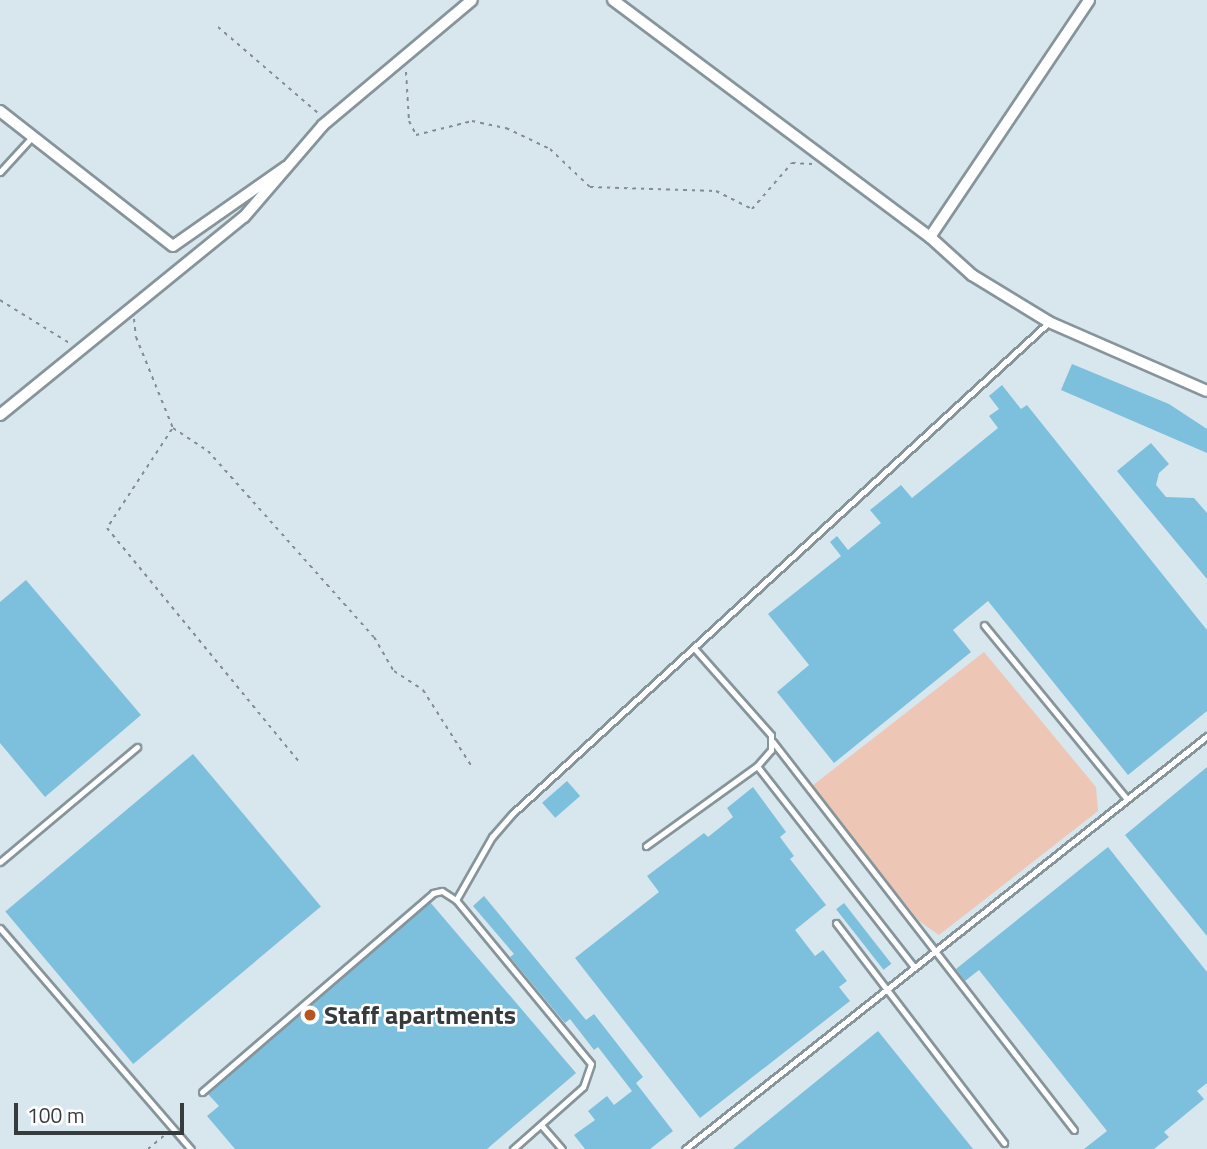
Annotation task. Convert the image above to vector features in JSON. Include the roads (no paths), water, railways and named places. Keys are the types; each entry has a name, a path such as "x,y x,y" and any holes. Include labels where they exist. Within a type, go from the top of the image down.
{"street":[{"path":"0,415 77,348 244,217 323,125 406,59 472,0"},
{"path":"613,0 930,237 972,275 1049,322 1207,391"},
{"path":"930,237 1089,0"},
{"path":"0,111 175,246 288,166"}],"lane":[{"path":"0,172 33,136"},
{"path":"456,900 499,827 1049,322"},
{"path":"984,625 1128,799"},
{"path":"694,648 773,742 1074,1130"},
{"path":"684,1149 1207,736"},
{"path":"646,846 757,766 773,742"},
{"path":"0,862 137,747"},
{"path":"757,766 915,968"},
{"path":"202,1092 433,893 450,893 591,1064 583,1087 513,1149"},
{"path":"836,923 1003,1143"},
{"path":"0,928 191,1149"},
{"path":"541,1125 562,1149"}],"place":[{"name":"Staff apartments","path":"310,1015"}]}
